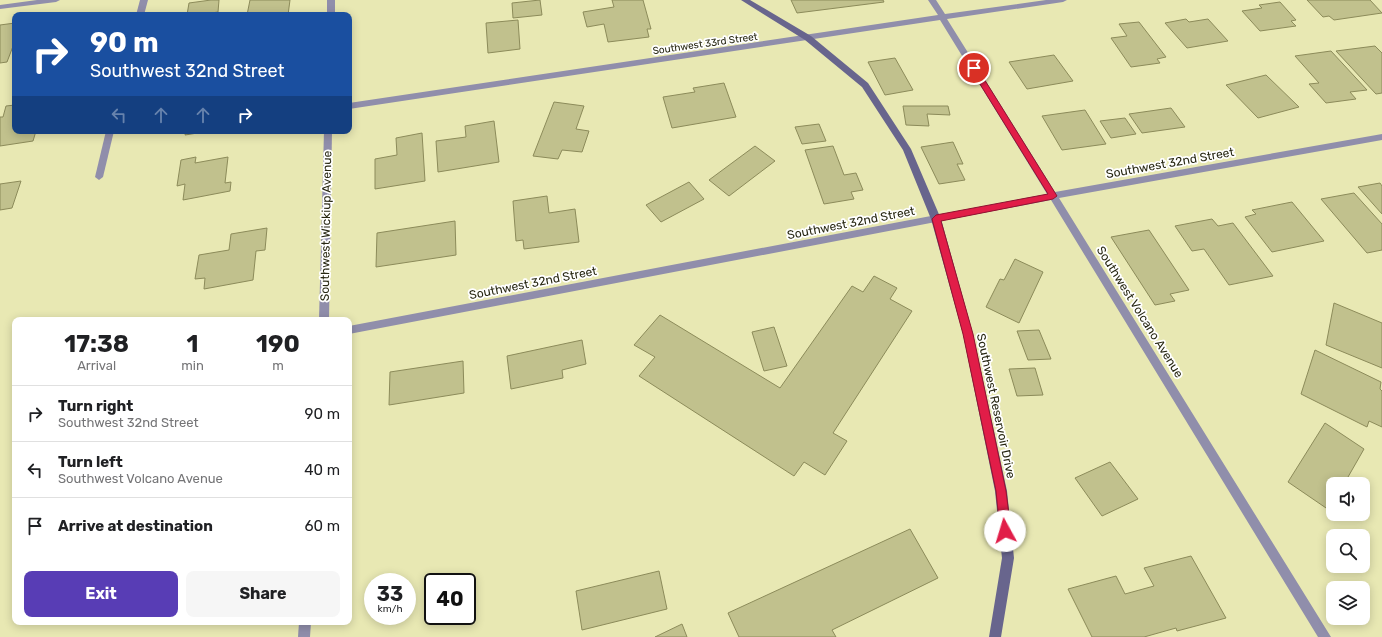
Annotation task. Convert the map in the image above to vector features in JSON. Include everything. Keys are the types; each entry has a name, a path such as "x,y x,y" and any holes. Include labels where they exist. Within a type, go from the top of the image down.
{"street":[{"path":"0,7 56,0"},
{"path":"141,12 144,0"},
{"path":"331,0 331,12"},
{"name":"Southwest Reservoir Drive","path":"745,0 808,38 865,85 907,150 936,219 968,334 1001,491 1008,558 995,637"},
{"name":"Southwest Volcano Avenue","path":"932,0 1325,637"},
{"name":"Southwest 33rd Street","path":"352,106 1063,0"},
{"path":"99,177 109,134"},
{"name":"Southwest Wickiup Avenue","path":"324,317 328,134"},
{"name":"Southwest 32nd Street","path":"352,329 1053,196 1382,137"},
{"path":"304,637 305,625"}],"building":[{"path":"219,0 218,12 188,12 189,3"},
{"path":"250,0 290,0 288,12 248,12"},
{"path":"540,0 542,15 513,18 512,3"},
{"path":"612,0 643,0 651,29 647,29 649,37 608,42 604,24 587,27 583,12 614,7"},
{"path":"791,0 883,0 884,2 797,13"},
{"path":"1307,0 1370,0 1382,13 1334,20 1329,16 1323,17"},
{"path":"1280,2 1296,20 1291,21 1296,26 1260,31 1242,11 1262,8 1259,5"},
{"path":"1186,19 1189,22 1208,19 1228,41 1187,48 1165,23"},
{"path":"518,20 520,49 488,53 486,23"},
{"path":"1139,22 1166,57 1157,59 1160,63 1131,67 1111,38 1127,36 1119,24"},
{"path":"12,23 12,49 7,62 0,63 0,25"},
{"path":"1375,46 1382,53 1382,93 1376,94 1336,51"},
{"path":"1331,51 1367,90 1350,92 1356,99 1326,103 1309,84 1319,83 1295,56"},
{"path":"1054,55 1073,81 1027,89 1009,62"},
{"path":"895,58 913,90 885,95 868,62"},
{"path":"1266,75 1299,107 1258,118 1226,85"},
{"path":"724,83 736,117 672,128 663,97 695,92 693,88"},
{"path":"554,102 584,106 576,129 589,131 582,152 562,150 558,159 533,156"},
{"path":"12,105 12,134 35,134 33,141 0,146 0,117 3,117 6,106"},
{"path":"903,106 948,106 950,115 927,114 929,126 906,125"},
{"path":"1171,108 1185,127 1142,133 1129,114"},
{"path":"1085,110 1106,144 1062,150 1042,116"},
{"path":"1125,118 1136,134 1111,138 1100,121"},
{"path":"494,121 499,162 438,172 436,141 466,137 465,126"},
{"path":"819,124 826,141 802,144 795,127"},
{"path":"422,133 425,181 375,189 375,159 397,155 396,138"},
{"path":"953,142 963,164 957,164 965,180 939,184 921,147"},
{"path":"755,146 775,161 729,196 709,180"},
{"path":"833,146 844,175 856,173 863,190 851,192 854,199 824,204 805,150"},
{"path":"196,157 195,163 228,157 225,183 231,182 230,191 183,200 185,184 177,186 181,160"},
{"path":"21,181 12,208 0,210 0,184"},
{"path":"689,182 704,199 661,222 646,205"},
{"path":"1380,183 1382,186 1382,214 1358,187"},
{"path":"1354,193 1382,224 1382,250 1367,253 1321,199"},
{"path":"547,196 549,213 575,209 579,242 524,249 523,240 516,241 513,201"},
{"path":"1292,202 1324,241 1272,252 1245,217 1256,214 1252,210"},
{"path":"1212,219 1218,226 1233,223 1273,276 1229,285 1204,249 1192,251 1175,226"},
{"path":"455,221 456,255 376,267 377,233"},
{"path":"267,228 265,250 256,251 253,280 204,289 205,278 195,279 199,255 229,250 231,234"},
{"path":"1149,230 1189,290 1170,294 1175,301 1155,305 1111,237"},
{"path":"1015,259 1043,272 1019,323 986,307 1000,279 1004,280"},
{"path":"874,276 897,288 890,299 912,311 833,433 847,441 825,475 804,462 794,476 639,376 655,357 634,345 660,315 780,388 852,286 863,292"},
{"path":"1334,303 1382,323 1382,368 1326,345"},
{"path":"774,327 787,366 764,371 752,332"},
{"path":"1039,330 1051,359 1028,360 1017,331"},
{"path":"582,340 586,364 562,370 563,378 511,389 507,356"},
{"path":"1315,350 1381,382 1382,427 1369,421 1367,427 1301,394"},
{"path":"463,361 464,393 389,405 390,372"},
{"path":"1035,368 1043,395 1017,396 1009,369"},
{"path":"1325,423 1364,449 1348,477 1326,477 1326,508 1288,482"},
{"path":"1110,462 1138,499 1102,516 1075,478"},
{"path":"910,529 938,578 832,630 836,637 739,637 728,613"},
{"path":"1191,556 1226,618 1177,631 1176,628 1144,637 1092,637 1068,589 1116,576 1125,594 1154,586 1144,568"},
{"path":"659,571 667,609 582,630 576,591"},
{"path":"682,624 687,637 655,637"}],"route":[{"path":"974,68 1053,196 936,219 968,334 1001,491 1005,531"}]}
